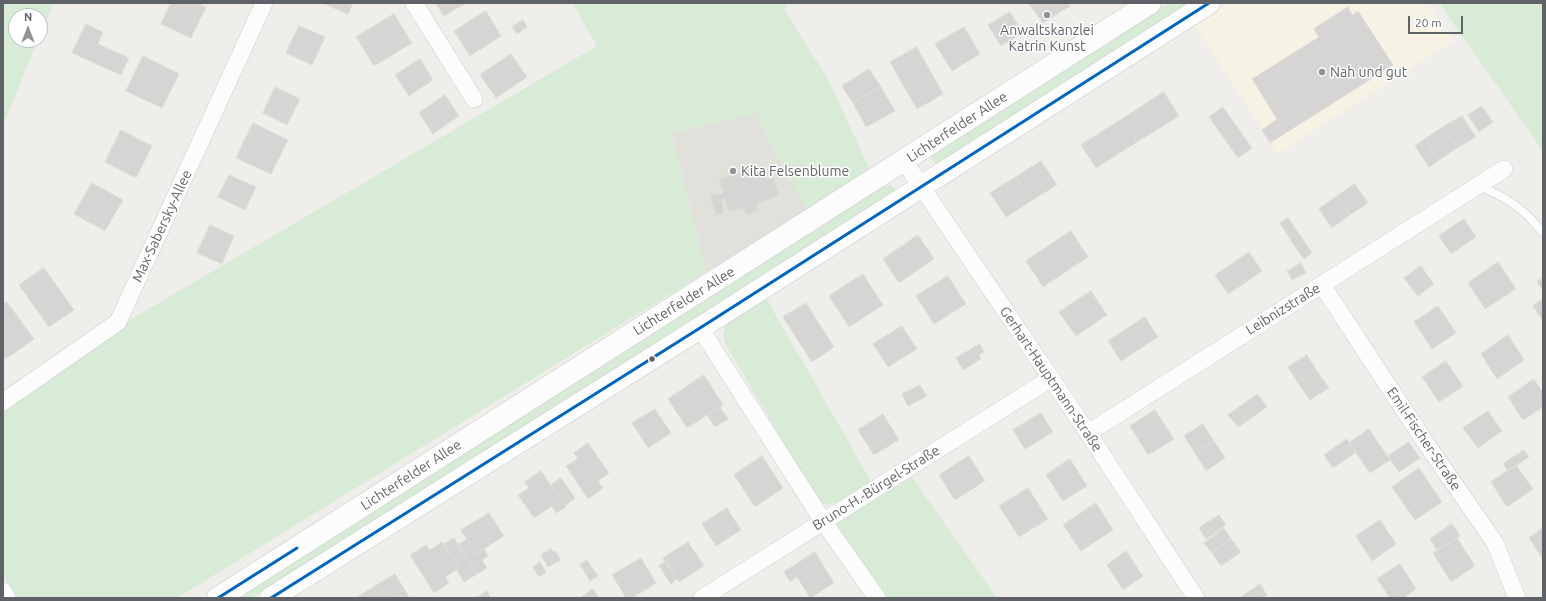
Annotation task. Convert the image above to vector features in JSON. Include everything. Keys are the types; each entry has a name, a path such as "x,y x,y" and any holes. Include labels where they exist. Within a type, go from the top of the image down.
{"main road":[{"name":"Lichterfelder Allee","path":"218,598 1150,3"},
{"name":"Lichterfelder Allee","path":"271,598 700,328 920,186 1209,3"}],"street":[{"name":"Max-Sabersky-Allee","path":"3,402 118,322 264,3"},
{"path":"414,3 474,99"},
{"name":"Gerhart-Hauptmann-Straße","path":"904,161 1088,433 1196,598"},
{"name":"Leibnizstraße","path":"1088,433 1504,169"},
{"name":"Emil-Fischer-Straße","path":"1322,285 1425,442 1495,543 1517,598"},
{"path":"700,328 823,521 877,598"},
{"name":"Bruno-H.-Bürgel-Straße","path":"702,598 1050,378"},
{"path":"3,591 7,598"}],"lane":[{"path":"1478,186 1498,193 1530,216 1543,233"}],"shaded area":[{"path":"1228,3 1427,3 1453,41 1278,153 1194,24"},
{"name":"Kita Felsenblume","path":"755,114 807,210 706,272 671,132"}],"green space":[{"path":"3,3 54,3 48,17 48,8 8,8 8,48 35,48 3,126"},
{"path":"573,3 788,3 785,10 829,81 870,170 807,210 755,114 671,132 706,272 177,598 16,598 3,575 3,410 133,318 597,46"},
{"path":"1169,3 1191,3 937,167 930,157"},
{"path":"1439,3 1543,3 1543,152 1540,147"},
{"path":"891,185 895,189 893,193 251,598 231,598 877,187"},
{"path":"766,298 871,481 839,502 825,504 819,502 726,345 723,335 726,324"},
{"path":"910,474 997,598 884,598 837,531 837,521"}],"building":[{"path":"171,3 197,3 206,7 191,38 161,24"},
{"path":"323,3 353,3 348,14"},
{"path":"436,3 466,3 444,16"},
{"name":"Anwaltskanzlei Katrin Kunst","path":"1029,3 1069,3 1070,6 1043,23"},
{"name":"Nah und gut","path":"1348,7 1352,15 1358,11 1393,65 1270,143 1262,130 1277,119 1252,79 1319,37 1314,29"},
{"path":"486,11 501,36 470,56 454,31"},
{"path":"1010,12 1023,33 1001,46 988,25"},
{"path":"394,14 412,43 374,66 356,37"},
{"path":"523,20 527,27 517,34 512,27"},
{"path":"86,24 103,32 98,44 129,58 121,75 72,53"},
{"path":"299,26 325,37 312,65 286,53"},
{"path":"964,27 980,54 952,71 935,44"},
{"path":"917,47 943,94 917,109 890,62"},
{"path":"511,54 527,77 496,98 480,75"},
{"path":"143,56 179,74 162,108 126,91"},
{"path":"420,59 433,80 409,96 395,75"},
{"path":"869,69 881,87 853,103 842,86"},
{"path":"275,87 300,99 287,125 263,113"},
{"path":"881,87 895,111 866,127 853,103"},
{"path":"1164,92 1179,116 1137,142 1122,119"},
{"path":"445,95 459,116 433,134 419,113"},
{"path":"1482,106 1493,122 1479,132 1468,115"},
{"path":"1223,107 1252,148 1238,158 1209,117"},
{"path":"1462,116 1476,137 1457,148 1443,127"},
{"path":"1122,119 1137,142 1096,168 1081,145"},
{"path":"253,123 288,140 271,174 236,158"},
{"path":"1443,127 1457,148 1438,161 1425,139"},
{"path":"121,130 152,146 136,178 105,162"},
{"path":"1425,139 1438,161 1429,167 1415,146"},
{"path":"1041,161 1057,185 1031,201 1016,177"},
{"path":"763,166 767,180 774,178 779,195 757,204 759,211 746,215 744,208 728,211 725,199 722,199 724,213 716,215 710,195 723,193 719,179"},
{"path":"229,175 256,187 245,210 218,197"},
{"path":"1016,177 1031,201 1006,217 990,193"},
{"path":"92,183 123,200 105,231 74,214"},
{"path":"1355,184 1368,203 1350,215 1337,196"},
{"path":"1337,196 1350,215 1332,228 1319,209"},
{"path":"1288,218 1304,241 1295,247 1280,223"},
{"path":"1464,219 1476,237 1451,254 1439,236"},
{"path":"210,225 234,236 222,264 197,253"},
{"path":"1071,231 1088,257 1043,287 1026,261"},
{"path":"918,235 934,259 899,283 883,259"},
{"path":"1304,241 1312,253 1304,259 1295,247"},
{"path":"1249,252 1262,271 1245,283 1232,264"},
{"path":"1498,262 1516,289 1485,309 1468,283"},
{"path":"1301,263 1306,273 1292,280 1287,271"},
{"path":"1232,264 1245,283 1228,294 1215,275"},
{"path":"1421,266 1434,284 1418,296 1404,278"},
{"path":"44,268 74,310 49,327 19,285"},
{"path":"863,274 883,305 849,327 829,296"},
{"path":"948,276 966,304 934,324 916,296"},
{"path":"1543,278 1543,290 1537,282"},
{"path":"1091,291 1107,315 1076,336 1059,312"},
{"path":"1543,299 1543,321 1533,306"},
{"path":"7,302 34,339 6,359 3,355 3,305"},
{"path":"806,303 834,347 812,362 783,317"},
{"path":"1438,306 1456,333 1432,349 1414,322"},
{"path":"1145,317 1158,337 1141,348 1128,328"},
{"path":"902,326 917,349 888,367 873,344"},
{"path":"1128,328 1141,348 1121,361 1108,341"},
{"path":"1508,335 1524,360 1497,379 1481,354"},
{"path":"980,344 984,352 979,355 981,359 963,370 956,358"},
{"path":"1307,355 1317,371 1298,383 1288,367"},
{"path":"1446,361 1463,386 1439,402 1422,377"},
{"path":"1317,371 1329,388 1310,400 1298,383"},
{"path":"704,375 723,405 687,428 668,399"},
{"path":"1534,379 1543,393 1543,407 1523,420 1508,397"},
{"path":"920,385 927,396 908,406 902,394"},
{"path":"1258,394 1267,407 1247,421 1238,408"},
{"path":"720,407 728,419 715,427 707,415"},
{"path":"1238,408 1247,421 1238,427 1228,415"},
{"path":"655,409 671,433 648,448 632,423"},
{"path":"1155,410 1174,439 1148,455 1130,426"},
{"path":"1488,411 1502,431 1478,448 1463,428"},
{"path":"1041,413 1053,432 1025,449 1013,430"},
{"path":"883,414 899,440 874,455 858,430"},
{"path":"1203,424 1214,441 1195,453 1184,436"},
{"path":"1369,429 1390,460 1370,473 1349,443"},
{"path":"1347,439 1356,452 1333,468 1324,455"},
{"path":"1214,441 1225,458 1206,471 1195,453"},
{"path":"1409,442 1420,458 1399,472 1388,456"},
{"path":"588,443 609,473 598,481 603,488 588,499 566,466 578,459 574,453"},
{"path":"1524,450 1529,457 1508,471 1503,464"},
{"path":"762,456 783,488 755,507 734,475"},
{"path":"969,456 985,481 955,500 939,475"},
{"path":"1070,459 1087,486 1063,501 1046,475"},
{"path":"1516,465 1533,489 1507,507 1491,482"},
{"path":"1419,468 1442,502 1415,520 1392,487"},
{"path":"541,471 566,507 556,513 552,506 534,518 518,495 529,488 525,482"},
{"path":"561,478 575,498 565,506 551,485"},
{"path":"1028,488 1048,519 1019,537 999,506"},
{"path":"1096,503 1113,530 1081,551 1063,525"},
{"path":"727,508 741,530 716,546 702,524"},
{"path":"489,513 504,536 476,554 461,530"},
{"path":"1219,515 1226,525 1206,539 1199,528"},
{"path":"1380,520 1396,544 1372,561 1356,536"},
{"path":"1452,524 1460,536 1437,550 1430,539"},
{"path":"1224,528 1231,539 1212,553 1204,543"},
{"path":"1543,528 1543,559 1529,538"},
{"path":"454,538 477,574 464,582 456,569 459,568 444,544"},
{"path":"1457,538 1475,566 1451,582 1433,553"},
{"path":"467,539 476,554 484,549 488,556 482,560 487,568 477,574 458,545"},
{"path":"1231,539 1241,552 1221,566 1212,553"},
{"path":"442,542 459,568 445,577 449,583 434,593 410,555 426,545 430,550"},
{"path":"688,542 704,566 679,582 663,558"},
{"path":"551,549 552,552 555,551 561,560 548,567 541,555"},
{"path":"1126,551 1143,576 1123,590 1107,565"},
{"path":"815,552 834,583 810,598 797,577 790,582 784,572"},
{"path":"641,558 656,583 632,598 626,598 612,575"},
{"path":"587,560 598,576 590,581 580,565"},
{"path":"666,561 677,579 671,584 659,566"},
{"path":"540,562 546,572 539,577 533,567"},
{"path":"1400,564 1416,589 1403,598 1390,598 1377,579"},
{"path":"395,574 409,597 361,598 359,596"},
{"path":"1260,584 1267,595 1263,598 1240,598"},
{"path":"593,589 599,598 580,598"},
{"path":"487,591 491,598 477,598"}],"transit line":[{"path":"271,598 700,328 1209,3"},
{"path":"218,598 297,548"}],"place":[{"name":"Anwaltskanzlei Katrin Kunst","path":"1047,15"},
{"name":"Nah und gut","path":"1322,72"},
{"name":"Kita Felsenblume","path":"733,171"}]}
